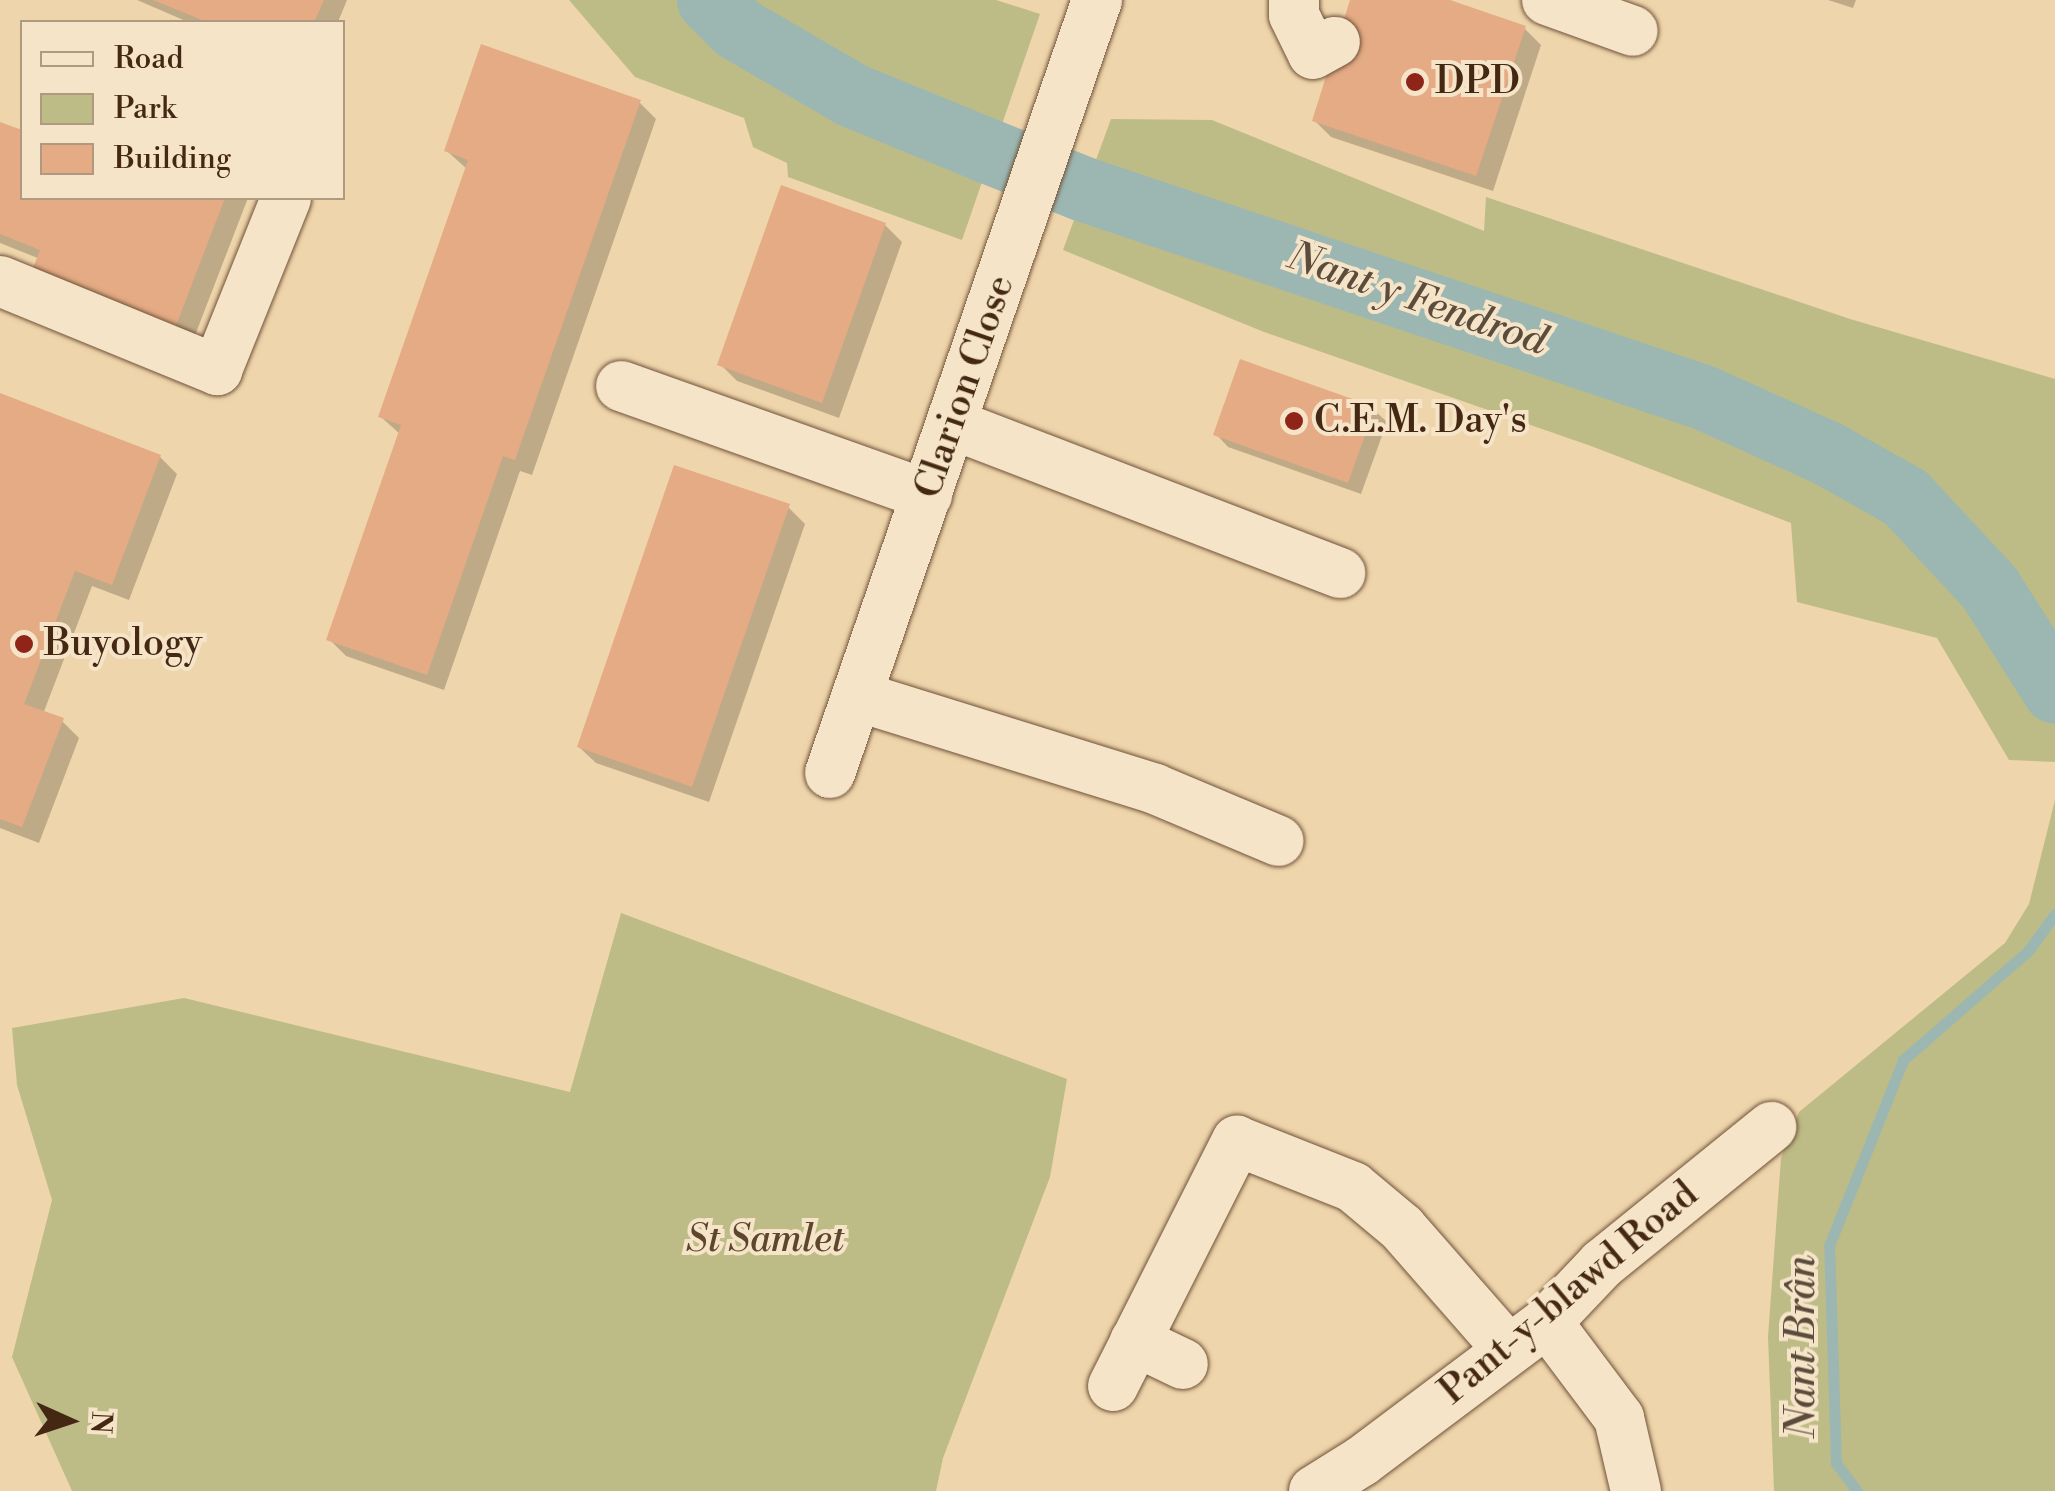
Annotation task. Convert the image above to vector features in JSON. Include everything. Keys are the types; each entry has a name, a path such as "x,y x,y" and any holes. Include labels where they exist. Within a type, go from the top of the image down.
{"street":[{"name":"Clarion Close","path":"830,772 1097,0"},
{"path":"1294,0 1294,16 1313,54 1335,42"},
{"path":"1569,4 1632,30"},
{"path":"0,281 217,370 285,200"},
{"path":"621,386 927,495"},
{"path":"952,424 1340,573"},
{"path":"857,696 1155,789 1279,840"},
{"name":"Pant-y-blawd Road","path":"1314,1491 1362,1461 1527,1335 1602,1264 1772,1127"},
{"path":"1112,1386 1238,1141 1353,1186 1527,1335 1619,1418 1636,1491"},
{"path":"1135,1341 1184,1364"}],"green space":[{"path":"569,0 996,0 1040,14 962,240 788,177 787,163 753,147 744,118 635,77"},
{"path":"1111,119 1212,120 1484,231 1486,197 1850,319 2055,379 2055,762 2009,760 1937,638 1797,602 1791,523 1591,446 1264,332 1063,250"},
{"path":"2055,800 2055,1491 1774,1491 1768,1337 1781,1158 1799,1112 2005,943 2029,904"},
{"name":"St Samlet","path":"621,913 1067,1079 1050,1177 943,1458 936,1491 72,1491 12,1357 52,1200 17,1085 12,1028 184,998 570,1092"}],"building":[{"path":"153,0 324,0 315,20 202,20"},
{"name":"DPD","path":"1350,0 1450,0 1526,26 1476,176 1312,121"},
{"path":"481,44 641,100 515,460 503,456 427,675 326,640 401,425 378,417 468,160 444,151"},
{"path":"0,122 20,129 20,200 224,200 172,336 30,276 40,250 0,234"},
{"path":"781,185 886,223 822,403 717,365"},
{"name":"C.E.M. Day's","path":"1240,359 1375,407 1348,483 1213,435"},
{"name":"Buyology","path":"0,393 161,455 112,585 75,571 24,704 64,718 22,827 0,819"},
{"path":"674,465 790,504 692,787 577,747"}],"waterway":[{"name":"Nant y Fendrod","path":"709,0 737,28 852,95 991,152 1084,189 1703,397 1827,453 1905,497 1989,587 2055,691"},
{"name":"Nant Brân","path":"1857,1491 1836,1463 1829,1246 1903,1060 2028,951 2055,914"}],"place":[{"name":"DPD","path":"1415,82"},
{"name":"C.E.M. Day's","path":"1294,421"},
{"name":"Buyology","path":"24,644"}]}
